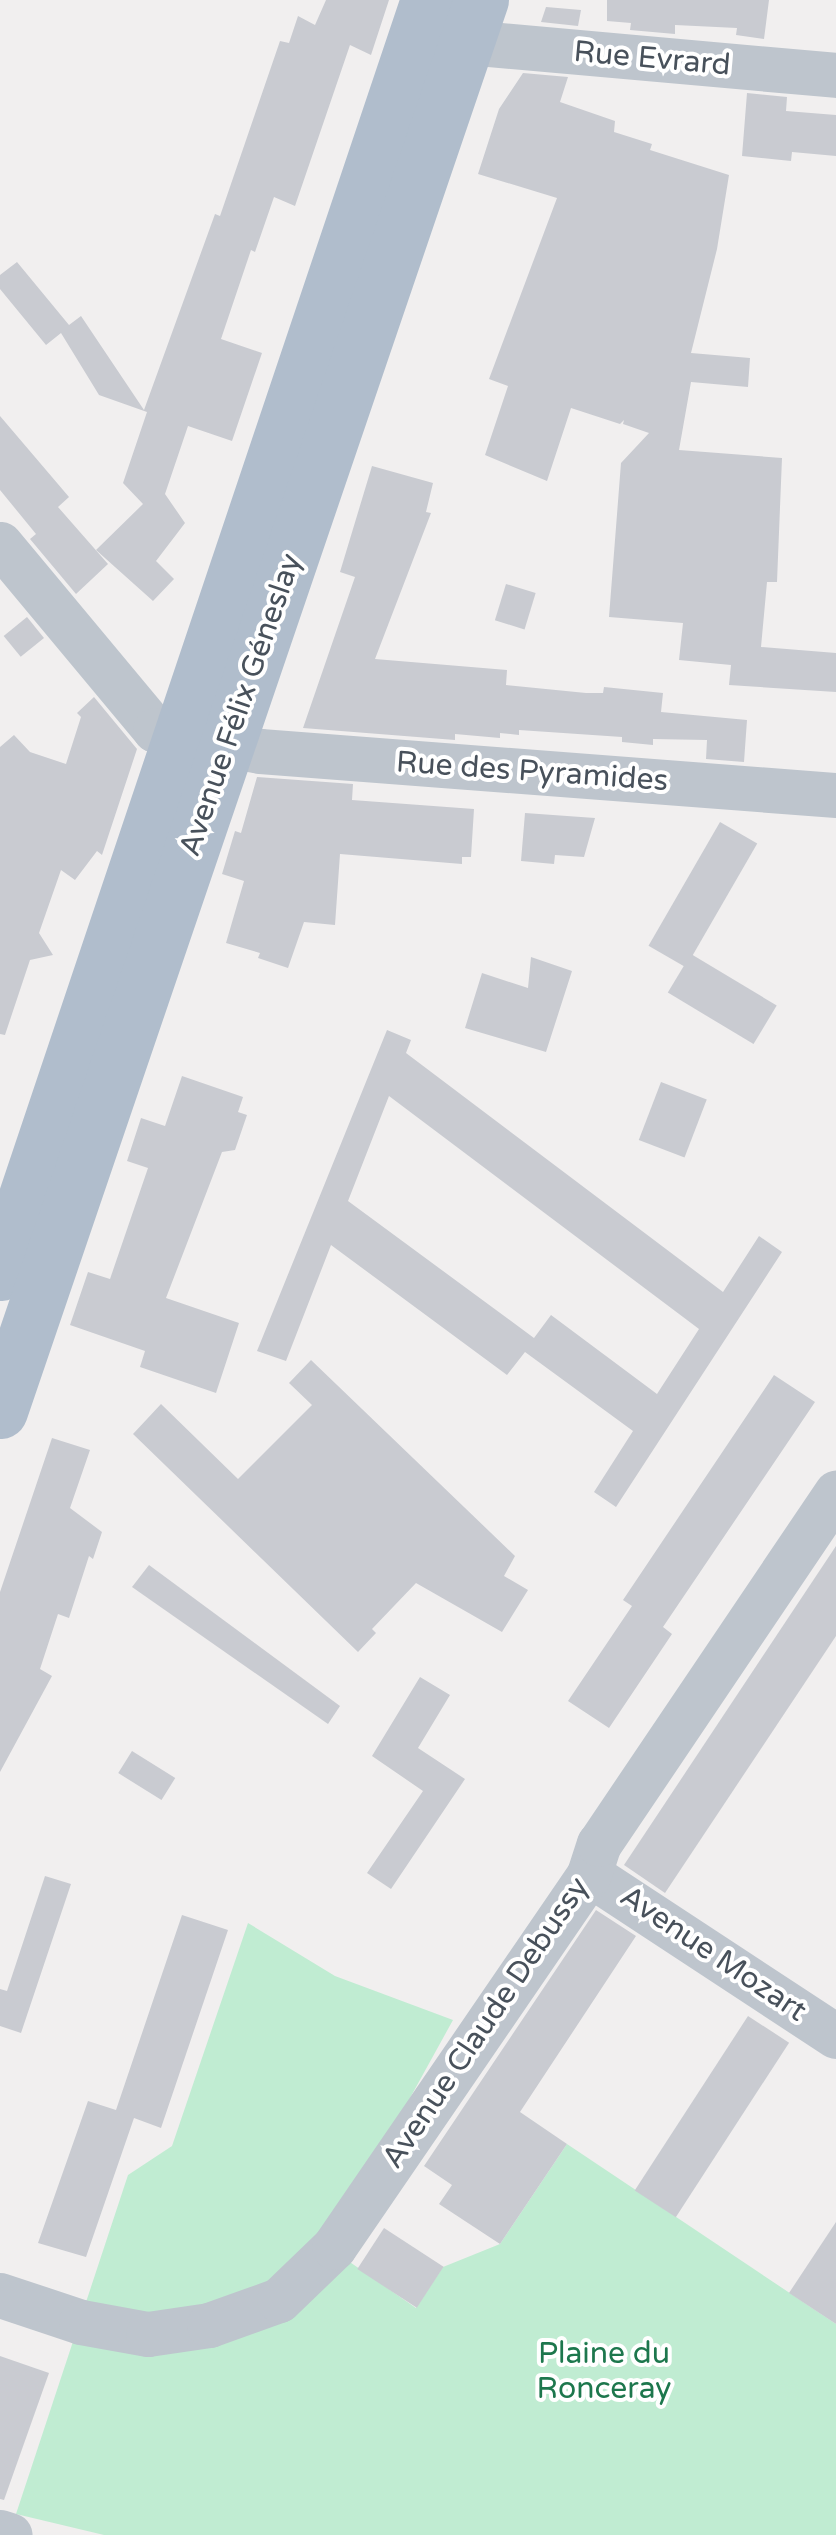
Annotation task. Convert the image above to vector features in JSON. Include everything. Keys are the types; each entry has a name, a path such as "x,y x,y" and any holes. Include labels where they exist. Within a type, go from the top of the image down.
{"main road":[{"name":"Avenue Félix Géneslay","path":"0,1410 204,740 449,16"},
{"name":"Avenue Félix Géneslay","path":"5,1239 204,740"}],"street":[{"name":"Rue Evrard","path":"449,16 836,75"},
{"path":"0,544 155,730 204,740"},
{"name":"Rue des Pyramides","path":"204,740 253,750 836,794"},
{"name":"Avenue Claude Debussy","path":"0,2295 81,2322 148,2334 209,2325 280,2300 334,2248 589,1874 599,1844 836,1492"},
{"name":"Avenue Mozart","path":"589,1874 836,2036"},
{"path":"0,2532 10,2535"}],"green space":[{"name":"Plaine du Ronceray","path":"248,1923 335,1976 453,2020 389,2136 321,2242 416,2308 443,2267 500,2244 567,2144 836,2324 836,2535 104,2535 16,2514 128,2175 172,2146"}],"building":[{"path":"326,0 389,0 371,55 350,45 295,206 274,197 255,252 251,250 221,339 262,353 232,441 188,426 165,494 185,523 156,561 174,579 153,601 96,550 143,504 123,483 147,412 99,395 61,333 46,345 0,289 0,275 17,262 69,325 81,316 144,410 215,214 220,216 280,41 289,43 298,16 315,25"},
{"path":"607,0 769,0 764,39 736,35 737,28 675,25 675,34 630,30 631,23 607,21"},
{"path":"546,7 581,10 578,26 541,22"},
{"path":"523,73 568,77 560,102 615,121 614,132 652,144 650,150 729,175 717,249 691,353 750,358 748,387 691,382 679,450 782,458 777,582 767,582 761,647 836,653 836,692 729,685 731,665 679,660 683,623 609,617 621,463 649,433 623,424 624,420 620,424 571,408 547,481 485,455 508,386 489,379 557,198 478,174 499,109"},
{"path":"747,93 787,97 786,111 836,115 836,156 792,152 791,161 742,156"},
{"path":"0,416 69,497 58,507 108,564 76,594 30,539 36,534 0,490"},
{"path":"372,466 433,483 426,512 431,513 375,659 507,670 506,685 586,693 603,693 604,687 663,693 661,712 747,720 744,762 706,759 707,740 653,739 653,745 622,742 622,737 519,730 519,735 500,733 500,738 455,734 455,740 303,728 355,577 340,572"},
{"path":"506,584 536,593 525,629 495,620"},
{"path":"27,617 44,638 21,657 4,636"},
{"path":"94,697 137,749 102,855 97,851 75,880 61,870 39,933 53,955 30,960 5,1035 0,1034 0,747 14,735 30,752 66,764 81,717 77,713"},
{"path":"257,777 353,784 352,800 474,809 471,857 462,857 462,864 340,854 335,925 304,922 288,968 258,958 260,953 226,943 244,881 222,874 235,831 241,833"},
{"path":"525,813 595,818 584,857 555,855 554,864 521,861"},
{"path":"720,822 757,844 686,967 648,946"},
{"path":"691,954 777,1006 754,1044 668,993"},
{"path":"531,957 572,971 546,1052 465,1028 482,973 528,988"},
{"path":"387,1030 411,1040 406,1053 723,1292 759,1236 782,1252 616,1507 594,1492 633,1431 525,1352 507,1375 331,1245 286,1361 257,1351","holes":["389,1096 699,1329 657,1394 551,1315 534,1338 348,1201"]},
{"path":"182,1076 243,1097 238,1112 247,1115 235,1150 222,1152 166,1298 239,1323 216,1393 140,1367 145,1351 70,1325 88,1272 110,1279 148,1168 127,1161 141,1118 165,1126"},
{"path":"661,1082 707,1100 685,1157 639,1140"},
{"path":"311,1360 515,1556 504,1576 528,1590 502,1632 416,1583 372,1629 376,1633 358,1652 133,1434 161,1404 238,1479 312,1405 289,1383"},
{"path":"774,1375 815,1402 663,1627 672,1634 609,1728 568,1701 632,1606 623,1600"},
{"path":"52,1438 90,1450 70,1508 102,1532 93,1559 89,1556 69,1618 58,1614 40,1669 52,1676 0,1772 0,1592"},
{"path":"836,1546 836,1636 665,1893 624,1865"},
{"path":"149,1565 340,1706 328,1724 132,1587"},
{"path":"420,1677 450,1695 418,1748 465,1779 391,1889 367,1873 423,1791 372,1756"},
{"path":"132,1751 175,1778 161,1800 118,1773"},
{"path":"45,1876 71,1884 21,2033 0,2026 0,1989 7,1991"},
{"path":"596,1910 636,1936 520,2112 567,2144 500,2244 439,2204 452,2185 424,2166"},
{"path":"182,1915 228,1930 161,2128 134,2118 86,2257 38,2243 88,2101 116,2110"},
{"path":"748,2016 789,2043 676,2217 635,2190"},
{"path":"836,2222 836,2324 789,2293"},
{"path":"384,2228 444,2267 417,2308 357,2269"},
{"path":"0,2356 49,2373 4,2500 0,2499"}]}
